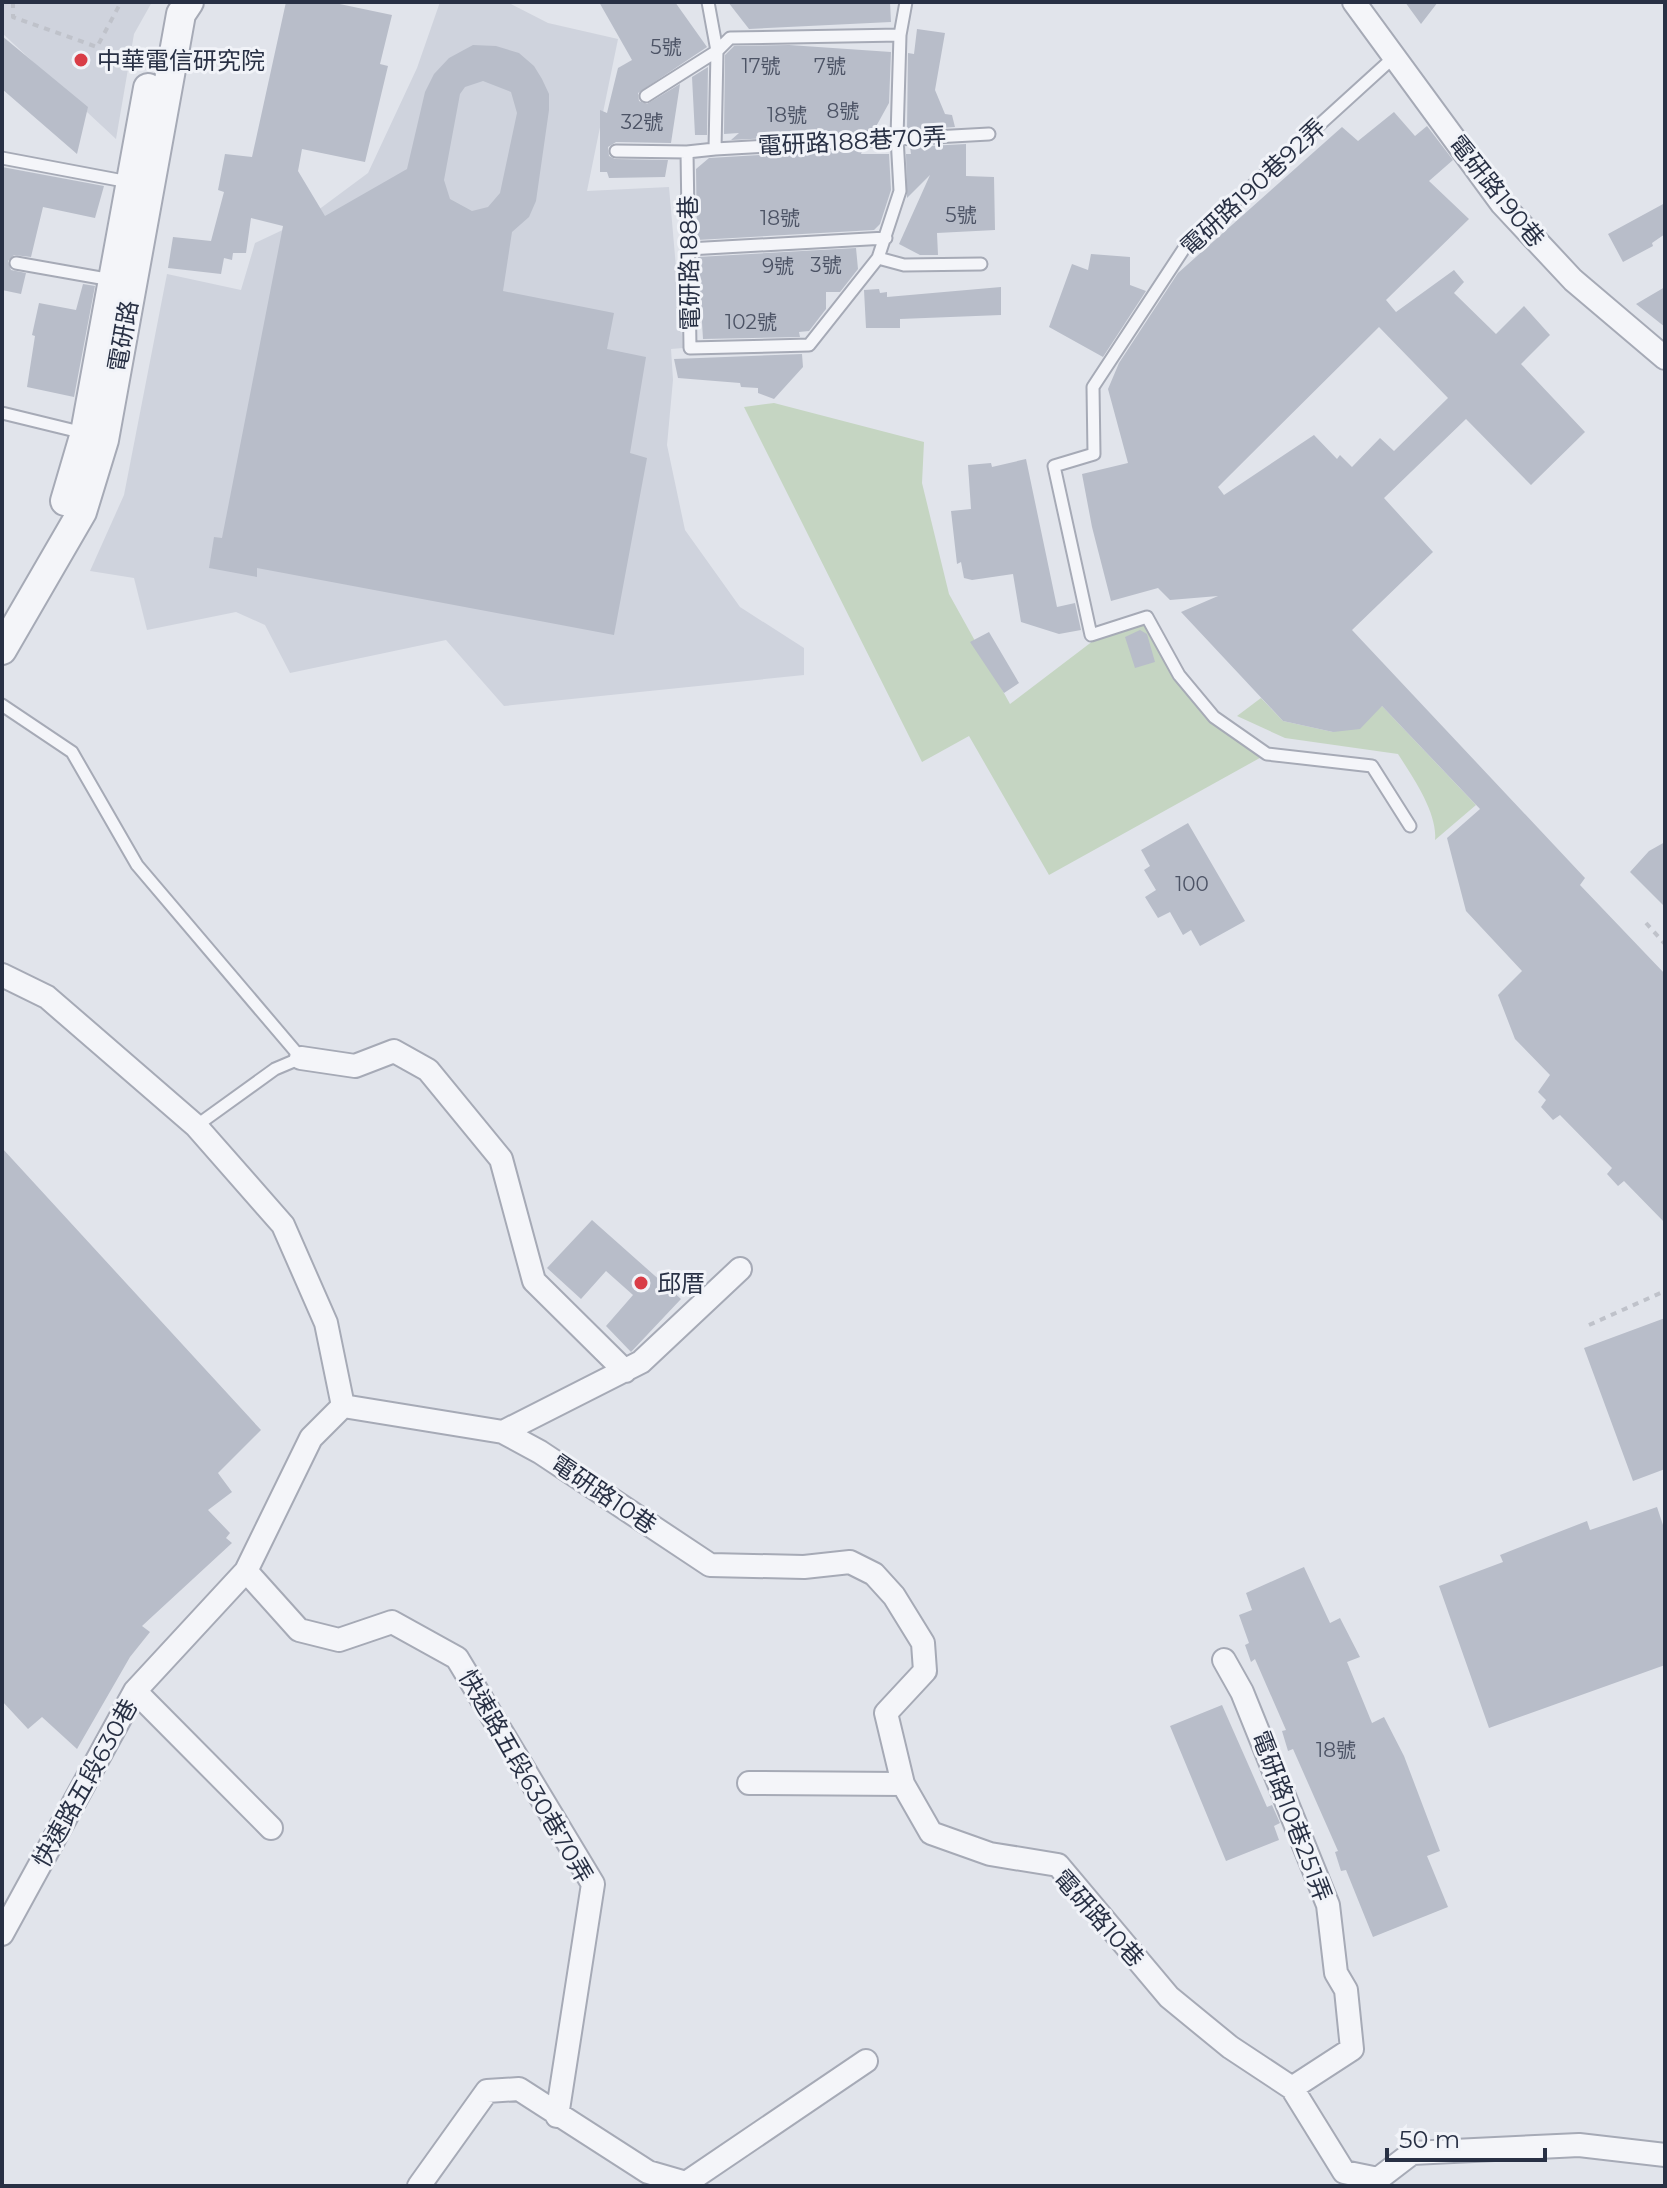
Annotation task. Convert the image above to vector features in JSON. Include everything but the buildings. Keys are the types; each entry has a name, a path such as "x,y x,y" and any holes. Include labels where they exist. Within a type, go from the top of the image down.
{"street":[{"name":"電研路","path":"2,619 62,513 85,433 157,43 170,2"},
{"name":"電研路","path":"2,650 82,512 104,440 181,14 189,2"},
{"name":"電研路190巷","path":"1354,2 1502,204 1573,280 1665,358"},
{"path":"2,975 47,997 196,1126 283,1225 326,1323 343,1406"},
{"path":"301,1058 355,1066 394,1051 428,1070 501,1159 534,1281 625,1371"},
{"path":"503,1432 625,1371 683,1325 740,1269"},
{"name":"電研路10巷","path":"343,1406 503,1432 540,1452 710,1565 804,1567 850,1562 874,1574 894,1596 923,1643 925,1671 886,1713 903,1784 931,1833 990,1854 1058,1865 1169,1997 1230,2047 1292,2088 1344,2172 1378,2179 1412,2153 1579,2145 1665,2155"},
{"name":"快速路五段630巷","path":"2,1934 135,1691 246,1571 311,1438 343,1406"},
{"name":"快速路五段630巷70弄","path":"246,1571 299,1630 339,1640 392,1622 457,1658 593,1884 557,2116"},
{"name":"電研路10巷251弄","path":"1224,1660 1242,1692 1328,1905 1336,1973 1346,1990 1352,2049 1292,2088"},
{"path":"135,1691 271,1828"},
{"path":"749,1783 903,1784"},
{"path":"419,2186 487,2091 519,2089 648,2172 686,2183 866,2061"}],"lane":[{"path":"616,151 687,152 715,149 717,51 708,2"},
{"name":"電研路188巷","path":"687,152 690,348 809,345 878,258 900,191 897,137 900,35 906,2"},
{"path":"646,96 717,51 730,38 900,35"},
{"name":"電研路190巷92弄","path":"1394,57 1185,247 1093,387 1094,454 1054,466 1091,635 1147,617 1179,675 1214,717 1267,754 1372,766 1410,826"},
{"name":"電研路188巷70弄","path":"715,149 989,134"},
{"path":"2,158 130,182"},
{"path":"688,249 886,238"},
{"path":"878,258 904,265 981,264"},
{"path":"16,263 113,280"},
{"path":"2,413 85,433"},
{"path":"2,705 72,752 137,865 301,1058 275,1069 196,1126"}],"path":[{"path":"13,2 13,17 97,47 121,2"},
{"path":"1646,923 1665,944"},
{"path":"1589,1325 1665,1291"}],"shaded area":[{"name":"中華電信研究院","path":"2,2 152,2 134,34 116,139 2,33"},
{"path":"440,2 507,2 548,23 618,39 587,191 669,187 683,348 671,349 673,380 667,445 685,530 740,607 804,648 804,675 504,706 446,640 290,673 265,625 236,612 147,630 134,578 90,571 124,495 167,274 241,290 255,243 306,219 368,173 417,68"}],"green space":[{"path":"774,403 924,442 922,483 949,594 1010,704 1110,628 1147,617 1214,717 1267,754 1049,875 969,736 922,762 744,407"},
{"path":"1261,698 1283,721 1333,732 1382,706 1476,805 1435,840 1428,807 1398,754 1285,738 1237,716"}],"place":[{"name":"中華電信研究院","path":"81,60"},
{"name":"邱厝","path":"641,1283"}]}
